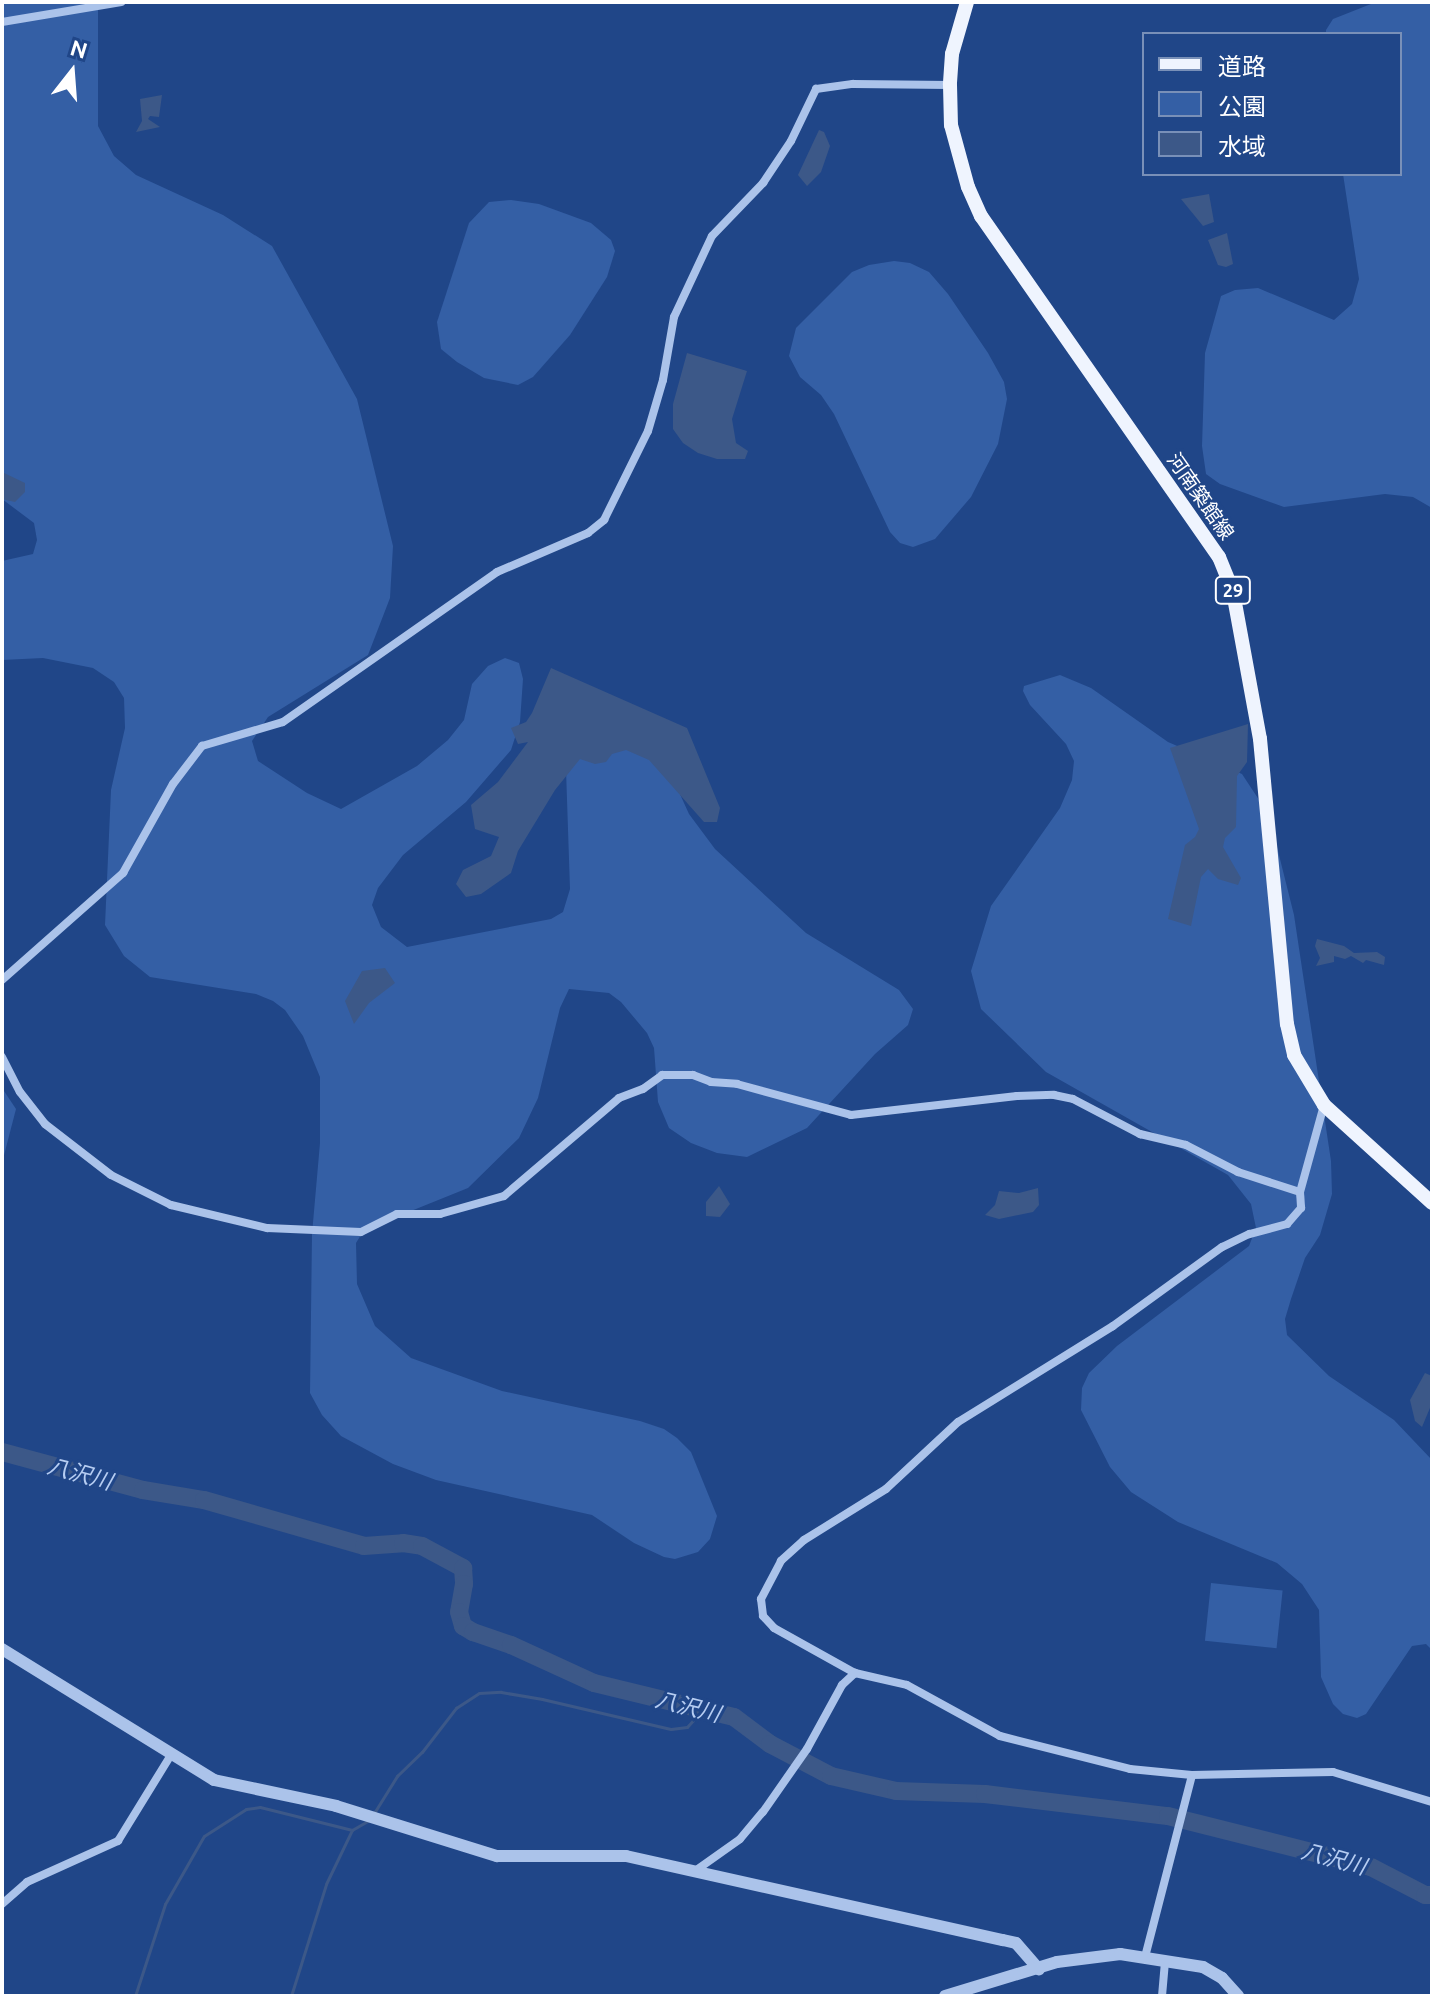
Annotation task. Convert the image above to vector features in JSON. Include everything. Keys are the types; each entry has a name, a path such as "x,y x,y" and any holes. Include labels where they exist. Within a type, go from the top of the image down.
{"main road":[{"name":"河南築館線","path":"967,2 952,54 951,125 957,154 981,216 1212,546 1233,592 1260,739 1287,1024 1294,1055 1324,1105 1432,1203"}],"street":[{"path":"2,22 121,2"},
{"path":"2,980 123,873 179,775 202,746 283,722 497,572 588,533 604,520 648,431 663,380 674,317 707,246 727,217 763,183 791,141 816,89 853,84 950,85"},
{"path":"2,1057 20,1092 45,1124 111,1175 171,1205 267,1228 361,1232 397,1214 440,1214 504,1196 619,1098 643,1089 662,1075 693,1075 711,1082 737,1084 851,1115 1054,1095 1073,1099 1140,1134 1186,1145 1238,1172 1300,1192"},
{"path":"1324,1105 1300,1192 1301,1208 1287,1224 1249,1234 1222,1247 1113,1326 958,1422 886,1489 804,1540 781,1561 761,1599 763,1616 774,1628 855,1673 907,1685 1000,1736 1130,1769 1192,1775 1333,1772 1432,1802"},
{"path":"2,1649 214,1780 366,1815 497,1856 626,1856 1016,1943 1039,1969"},
{"path":"695,1871 740,1839 792,1771 842,1685 855,1673"},
{"path":"2,1904 27,1882 118,1841 171,1755"},
{"path":"1145,1957 1192,1775"},
{"path":"945,1996 1095,1955 1145,1957 1203,1967 1222,1978 1238,1996"},
{"path":"1162,1996 1165,1960"}],"green space":[{"path":"2,2 98,2 98,126 114,156 136,175 223,215 272,246 357,399 393,546 390,598 368,655 268,717 252,741 258,761 307,793 341,809 417,766 448,740 464,720 472,684 488,666 505,658 519,663 523,679 520,722 511,750 466,802 403,855 378,888 372,905 381,927 407,947 551,919 563,912 570,889 565,740 636,729 674,781 689,814 715,849 806,933 899,990 913,1009 908,1025 875,1054 807,1128 747,1157 717,1153 691,1143 669,1128 658,1102 654,1048 647,1033 621,1002 609,993 569,989 560,1008 538,1098 519,1138 468,1188 364,1230 356,1243 357,1284 375,1326 411,1358 502,1391 640,1421 664,1429 677,1438 691,1452 717,1516 710,1539 698,1552 675,1559 664,1557 634,1543 592,1515 436,1480 393,1464 341,1436 322,1415 310,1393 312,1234 320,1143 320,1077 303,1036 285,1010 273,1001 256,994 150,977 124,956 105,925 111,790 125,728 124,698 114,682 93,668 43,658 2,660 2,561 33,554 37,540 34,523 2,499"},
{"path":"1376,2 1432,2 1432,508 1413,497 1385,494 1284,507 1220,484 1206,474 1202,446 1205,353 1221,296 1235,290 1258,288 1334,320 1352,304 1359,279 1343,176 1402,176 1402,32 1326,32 1333,19"},
{"path":"511,200 539,204 591,223 611,240 615,251 607,277 570,335 533,377 518,385 484,378 457,362 441,349 437,322 469,223 489,202"},
{"path":"894,261 910,263 929,272 948,294 988,353 1004,382 1007,399 998,444 971,497 935,539 913,547 900,543 890,532 834,414 821,395 800,377 789,356 796,328 852,272 869,265"},
{"path":"1060,675 1091,688 1168,742 1242,774 1269,815 1294,915 1331,1161 1332,1194 1320,1235 1305,1258 1291,1299 1285,1319 1287,1335 1329,1376 1394,1420 1432,1460 1432,1650 1426,1644 1412,1646 1366,1714 1357,1718 1343,1714 1333,1704 1321,1677 1319,1610 1302,1584 1277,1563 1178,1522 1131,1492 1110,1467 1081,1410 1082,1388 1089,1373 1117,1346 1249,1246 1256,1228 1251,1204 1228,1175 1046,1072 981,1009 971,971 991,906 1060,808 1072,780 1074,761 1066,744 1030,705 1023,691 1024,686"},
{"path":"2,1088 16,1109 2,1163"},
{"path":"1211,1583 1283,1591 1277,1648 1205,1641"}],"water":[{"path":"162,95 159,117 150,116 148,119 160,127 136,132 142,121 140,99"},
{"path":"819,130 824,132 830,146 821,172 807,186 798,175"},
{"path":"1209,194 1214,222 1203,226 1181,199"},
{"path":"1227,233 1233,264 1226,267 1218,265 1208,240"},
{"path":"687,353 747,371 732,419 736,443 748,451 745,459 717,459 698,453 683,443 673,429 673,404"},
{"path":"2,472 25,483 25,492 15,502 2,499"},
{"path":"551,668 687,728 720,808 717,822 704,822 649,760 626,750 612,754 606,762 595,764 580,759 555,790 518,851 511,873 481,894 466,897 456,884 463,870 491,856 499,837 475,829 471,805 498,782 528,742 518,744 511,728 526,722 532,713"},
{"path":"1248,724 1247,762 1237,776 1236,827 1225,838 1223,847 1241,878 1238,885 1218,879 1208,869 1201,877 1191,926 1168,919 1185,845 1199,829 1170,748"},
{"path":"1317,939 1344,946 1354,953 1377,952 1385,957 1384,965 1366,960 1363,963 1351,956 1345,959 1334,956 1334,962 1316,966 1320,958 1315,946"},
{"path":"385,968 395,983 369,1003 354,1024 345,1001 362,971"},
{"path":"719,1186 730,1204 720,1217 706,1216 706,1202"},
{"path":"1038,1188 1039,1205 1033,1212 999,1219 985,1215 995,1205 999,1191 1019,1193"},
{"path":"1425,1373 1432,1376 1432,1403 1422,1427 1415,1421 1410,1400"}],"waterway":[{"name":"八沢川","path":"2,1452 143,1490 204,1500 364,1546 403,1543 422,1546 463,1568 464,1584 459,1612 463,1626 473,1632 511,1645 594,1683 734,1717 770,1744 831,1776 896,1791 985,1794 1168,1816 1371,1867 1425,1895 1432,1895"},
{"path":"374,1813 397,1776 422,1752 456,1708 479,1693 501,1692 542,1699 671,1729 687,1727 704,1708"},
{"path":"135,1996 165,1904 204,1836 246,1809 260,1807 352,1830"},
{"path":"291,1996 326,1884 352,1830 369,1820"}]}
